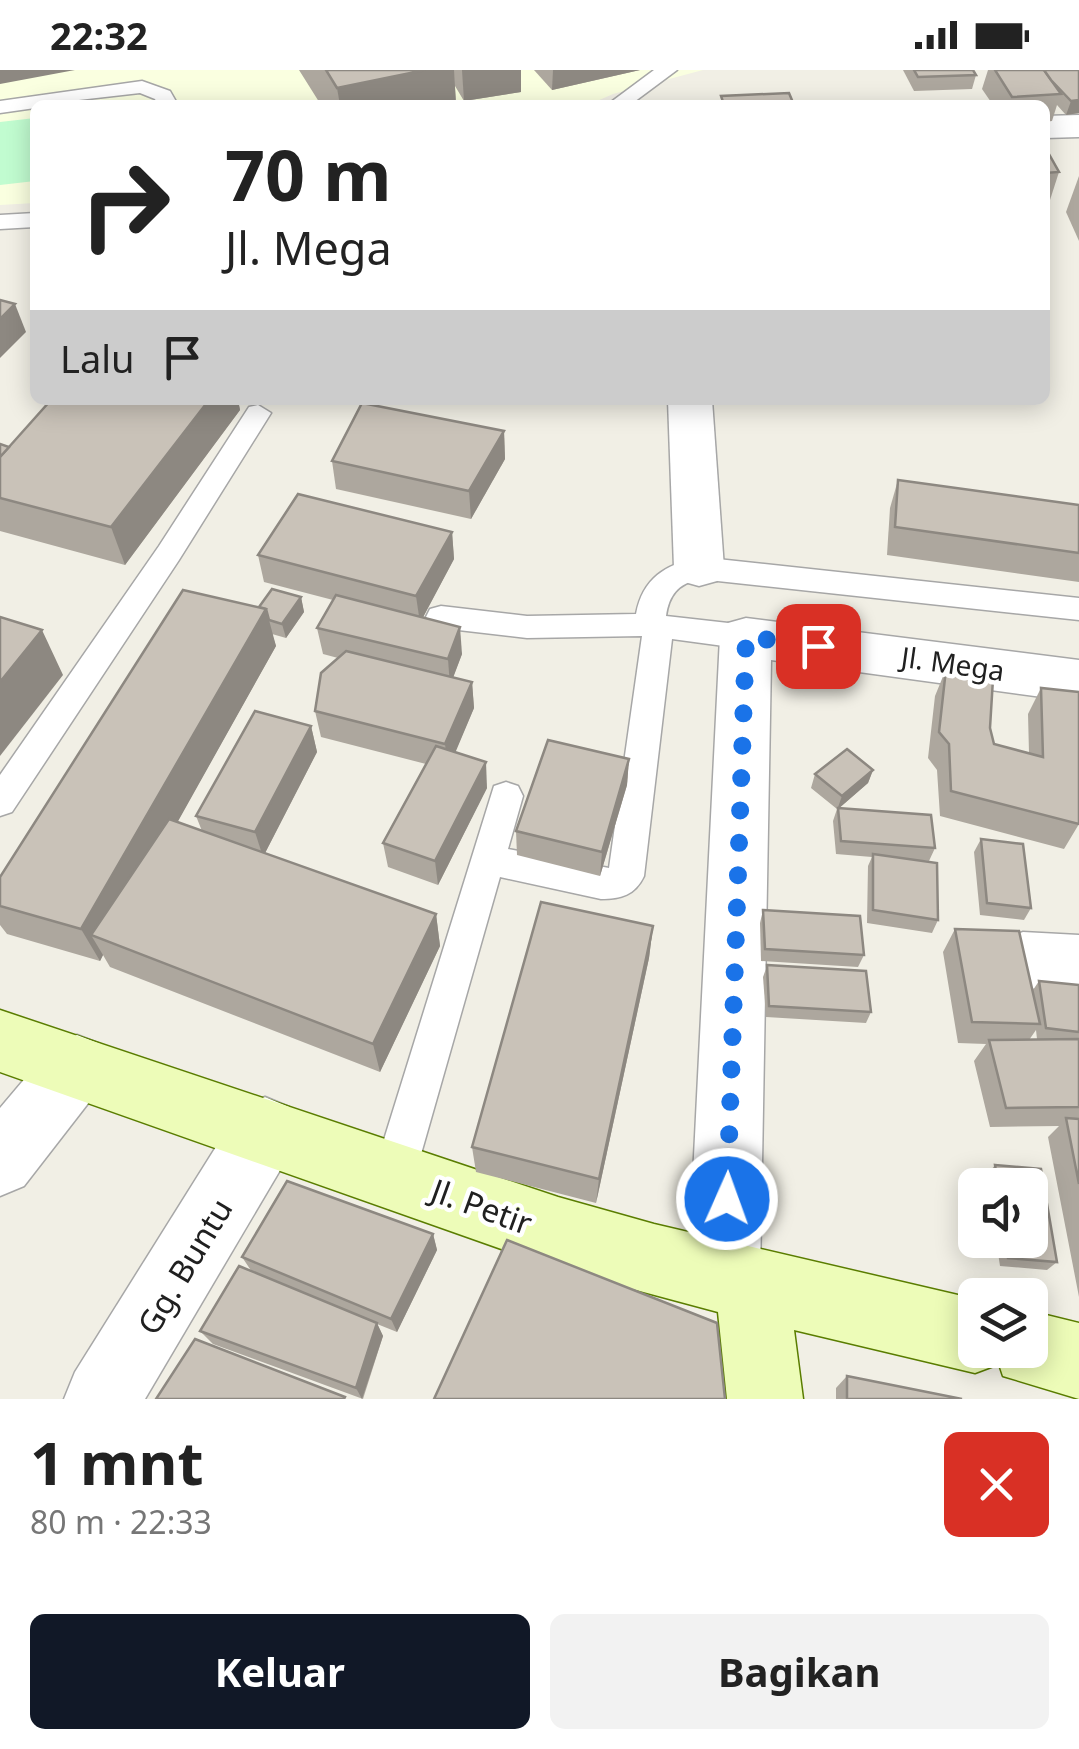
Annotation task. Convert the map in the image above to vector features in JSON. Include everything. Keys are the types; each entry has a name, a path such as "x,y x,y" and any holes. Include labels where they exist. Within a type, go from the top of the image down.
{"main road":[{"name":"Jl. Petir","path":"0,1041 558,1233 958,1332"},
{"path":"738,1280 765,1399"},
{"path":"1048,1353 1079,1361"}],"street":[{"path":"1050,127 1079,126"},
{"path":"690,405 699,568"},
{"path":"738,1280 746,637"},
{"name":"Jl. Mega","path":"746,637 1079,682"},
{"path":"0,1162 77,1066"},
{"name":"Gg. Buntu","path":"102,1399 266,1131"}],"lane":[{"path":"626,100 667,70"},
{"path":"50,100 142,87 163,94 166,100"},
{"path":"0,107 30,103"},
{"path":"0,222 30,220"},
{"path":"0,802 169,553 258,413"},
{"path":"487,859 611,885 626,876 655,625 652,602 660,586 674,574 699,568 1079,609"},
{"path":"442,618 541,627 655,625 746,637"},
{"path":"394,1174 506,796"}],"shaded area":[{"path":"0,70 703,70 599,100 30,100 30,203 0,205"}],"green space":[{"path":"30,119 30,182 0,185 0,122"}],"building":[{"path":"326,70 425,70 337,88"},
{"path":"914,70 973,70 976,75 918,77"},
{"path":"995,70 1044,70 1061,94 1012,97"},
{"path":"1044,70 1079,70 1079,100 1071,101"},
{"path":"789,93 792,100 722,100 721,96"},
{"path":"1050,156 1059,172 1050,173"},
{"path":"0,300 15,304 0,319"},
{"path":"47,405 205,405 111,527 0,498 0,457"},
{"path":"361,405 504,431 469,491 332,461"},
{"path":"898,480 1079,505 1079,553 895,527"},
{"path":"298,494 452,532 416,596 258,555"},
{"path":"272,589 301,597 282,624 269,620 266,609 259,607"},
{"path":"183,590 266,609 81,929 0,906 0,877"},
{"path":"336,595 460,627 448,659 317,628"},
{"path":"0,617 42,630 0,682"},
{"path":"346,651 472,682 445,744 315,711 321,673"},
{"path":"946,669 993,679 990,728 994,744 1043,757 1041,688 1079,692 1079,824 951,791 949,744 939,732"},
{"path":"255,711 311,726 255,832 196,816"},
{"path":"548,740 629,759 602,852 516,831"},
{"path":"436,746 486,762 435,861 383,843"},
{"path":"847,749 873,770 842,796 815,774"},
{"path":"838,808 931,815 935,848 841,841"},
{"path":"169,819 436,914 373,1044 91,935"},
{"path":"981,839 1023,844 1031,908 987,903"},
{"path":"873,854 937,863 938,920 873,910"},
{"path":"541,902 653,926 599,1179 472,1147"},
{"path":"763,910 860,916 864,955 765,949"},
{"path":"955,929 1019,931 1040,1024 972,1022"},
{"path":"767,965 866,971 871,1012 769,1006"},
{"path":"1039,981 1079,985 1079,1032 1046,1028"},
{"path":"1079,1039 1079,1107 1006,1108 989,1040"},
{"path":"1066,1118 1079,1119 1079,1184"},
{"path":"287,1181 433,1234 391,1319 242,1257"},
{"path":"1048,1210 1057,1262 1008,1258 1048,1258"},
{"path":"507,1240 717,1323 725,1399 434,1399"},
{"path":"239,1266 377,1323 356,1388 200,1331"},
{"path":"195,1339 345,1397 156,1399"},
{"path":"847,1376 962,1399 847,1399"}],"route":[{"path":"727,1199 746,637 818,646"}]}
